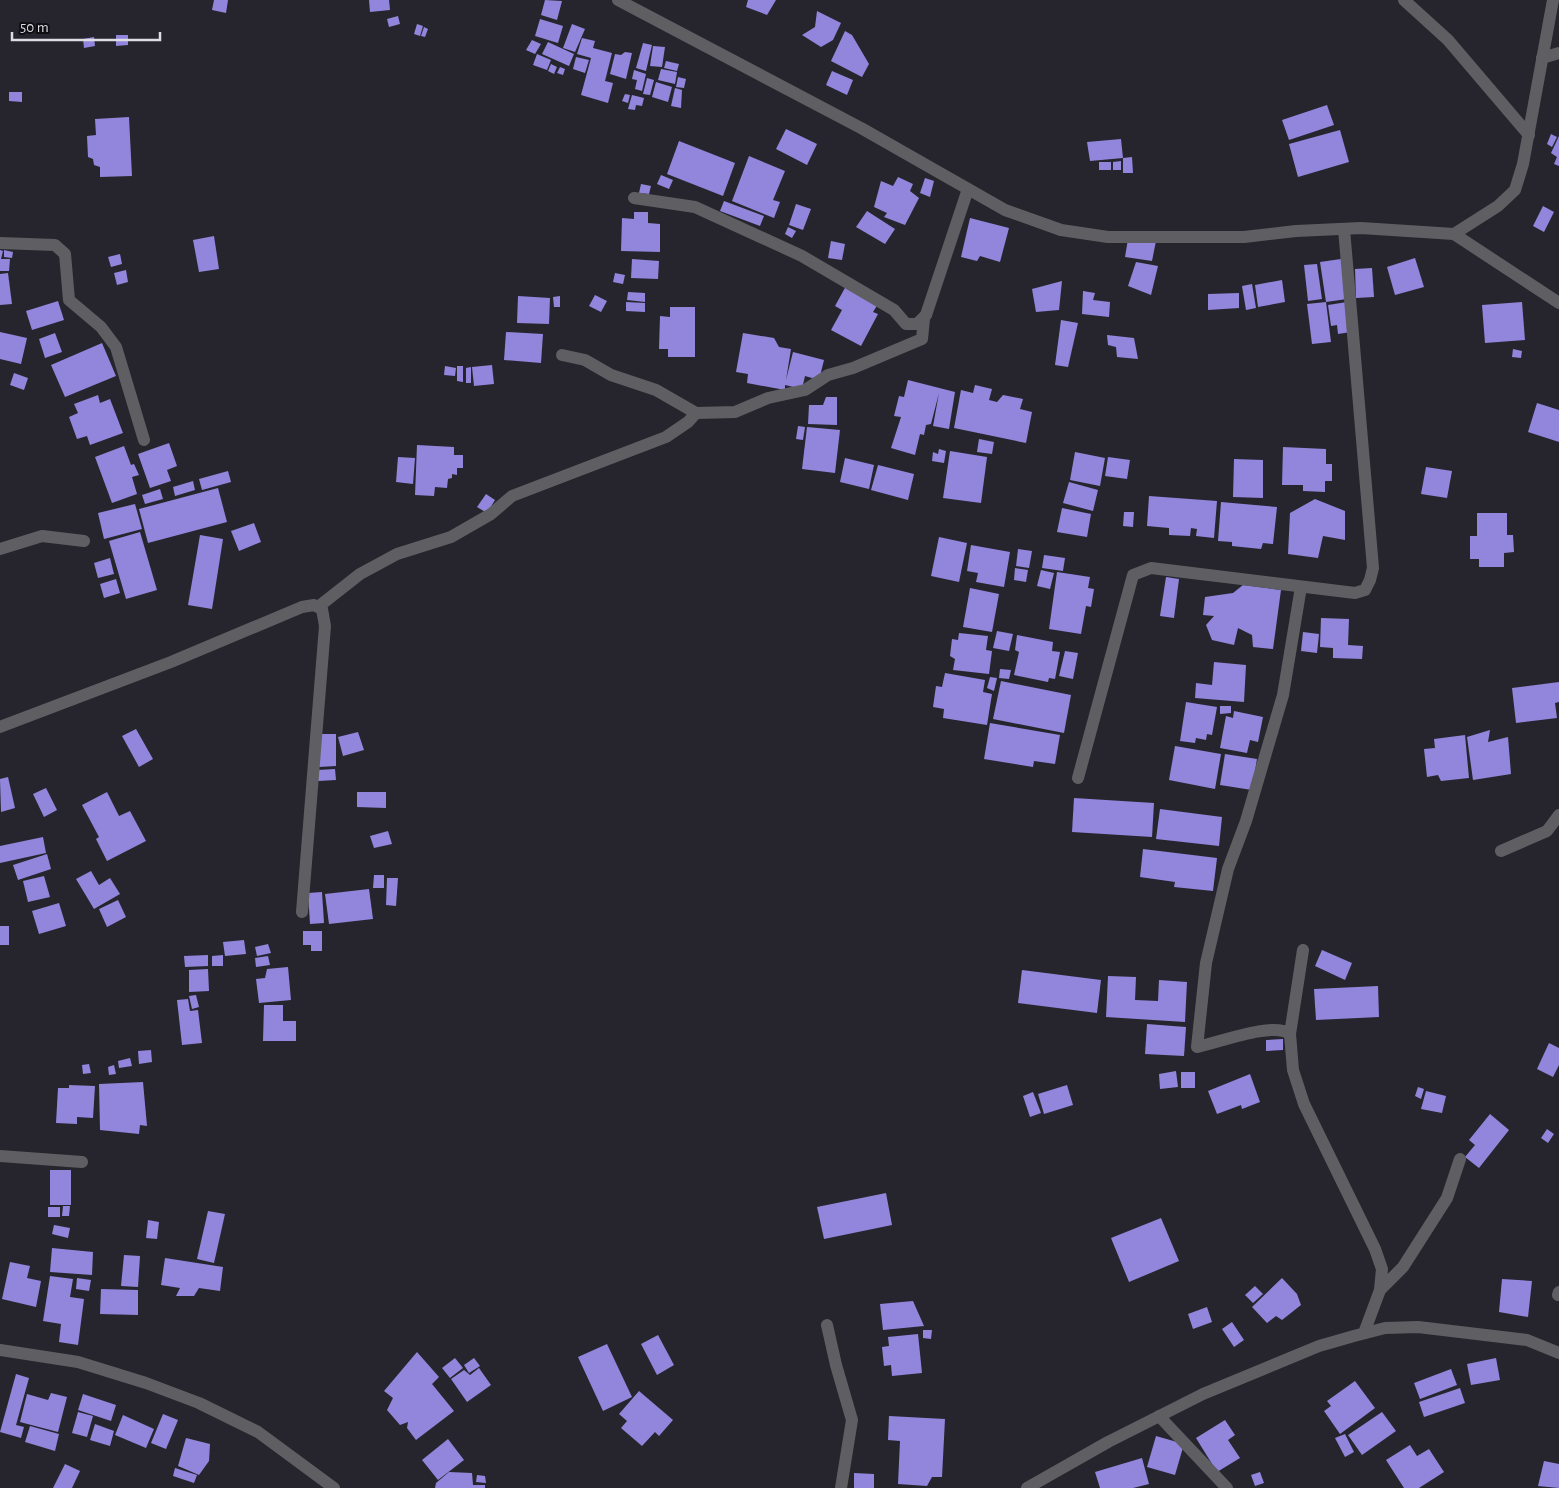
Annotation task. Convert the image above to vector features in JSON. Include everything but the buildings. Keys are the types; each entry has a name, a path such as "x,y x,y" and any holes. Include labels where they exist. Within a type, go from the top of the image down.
{"street":[{"path":"618,0 728,56 1005,210 1061,230 1108,237 1244,237 1344,229 1454,234 1559,303"},
{"path":"1404,0 1448,40 1529,135"},
{"path":"1454,234 1498,206 1515,190 1524,164 1553,0"},
{"path":"1542,58 1559,53"},
{"path":"562,355 585,360 611,375 656,390 696,413 735,412 768,398 805,390 828,375 853,368 922,339 924,319 968,189"},
{"path":"634,198 695,207 802,256 894,310 906,324 917,324 924,319"},
{"path":"1078,778 1133,575 1152,568 1355,593 1365,590 1370,580 1373,568 1344,229"},
{"path":"0,243 56,245 65,254 69,300 101,327 116,347 144,440"},
{"path":"318,607 360,574 397,554 451,537 491,514 512,496 666,437 688,422 696,413"},
{"path":"0,549 42,536 84,541"},
{"path":"1290,1034 1284,1030 1254,1031 1222,1042 1197,1047 1206,962 1228,869 1246,821 1283,695 1301,587"},
{"path":"0,727 171,662 302,607 314,605 322,609 325,615 302,912"},
{"path":"1501,851 1547,831 1559,815"},
{"path":"1303,950 1290,1034 1293,1070 1298,1087 1322,1142 1375,1249 1382,1268 1380,1290 1364,1333"},
{"path":"0,1156 82,1162"},
{"path":"1380,1290 1403,1267 1447,1198 1460,1159"},
{"path":"827,1325 852,1420 840,1488"},
{"path":"1027,1488 1108,1442 1203,1394 1319,1346 1364,1333 1385,1328 1418,1327 1528,1340 1559,1353"},
{"path":"0,1350 78,1362 146,1383 199,1403 258,1432 334,1488"},
{"path":"1159,1416 1227,1488"}]}
